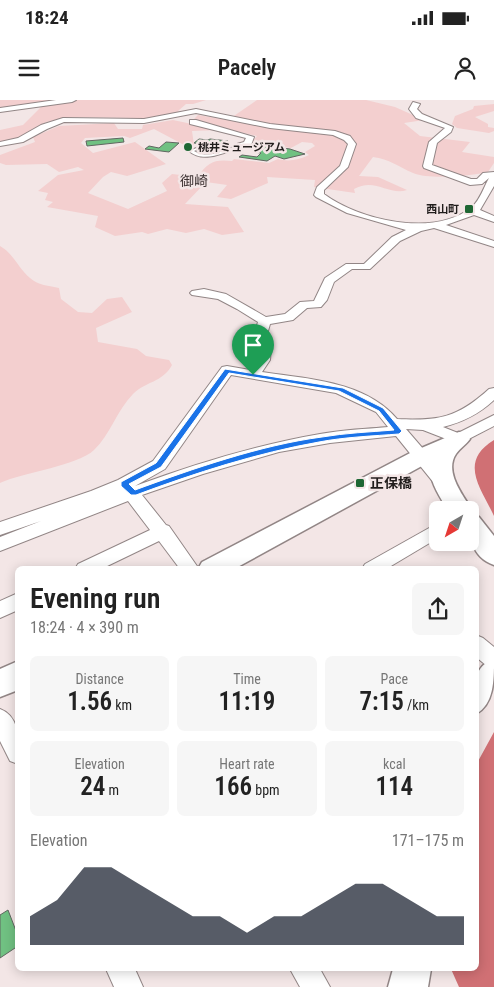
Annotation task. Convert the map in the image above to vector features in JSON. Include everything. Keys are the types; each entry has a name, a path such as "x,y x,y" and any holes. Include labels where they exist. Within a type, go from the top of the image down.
{"street":[{"path":"0,110 72,100"},
{"path":"196,293 204,291 232,302 264,322 289,317 304,305 317,304 321,300 329,280 350,266 366,267 396,239 418,228 435,225 473,211 494,176 486,175 479,182 470,182 427,166 433,142 448,130 449,127 419,116 413,109 416,104"},
{"path":"198,111 190,119 191,121 250,137 248,143 240,146"},
{"path":"0,139 41,128 58,121 74,119 144,122 198,111 270,126 332,132 345,137 352,144 346,165 320,189 319,195 327,202 339,207 395,225 418,228"},
{"path":"0,144 20,140 41,128"},
{"path":"473,211 494,221"},
{"path":"435,225 494,244"},
{"path":"253,375 262,360 265,347 259,342 258,336 264,322"},
{"path":"0,544 129,489 159,465 227,370 340,390 381,409 444,484 454,501"},
{"path":"0,529 129,489 172,479 261,452 320,439 395,427 424,425 462,417 475,410 494,392"},
{"path":"217,566 420,457 494,420"},
{"path":"424,425 459,439"},
{"path":"444,484 441,475 442,462 447,449 459,439"},
{"path":"129,489 188,566"},
{"path":"90,566 162,531"},
{"path":"382,566 429,535"},
{"path":"479,535 494,555"},
{"path":"0,610 15,602"},
{"path":"479,647 494,660"},
{"path":"479,695 494,672"},
{"path":"0,684 15,676"},
{"path":"0,719 15,747"},
{"path":"121,971 129,987"},
{"path":"305,971 316,987"}],"lane":[{"path":"211,148 199,148 191,151 197,155 211,155 240,146"}],"shaded area":[{"path":"0,100 206,100 186,104 178,111 181,112 141,120 135,118 72,117 46,122 20,139 0,142 0,130 23,125 42,104 0,108"},
{"path":"257,100 366,100 395,107 424,120 404,123 420,136 470,142 462,152 494,157 494,163 488,172 440,177 413,173 389,161 373,157 359,176 378,177 407,190 400,191 369,185 354,189 355,193 314,187 315,180 267,177 268,183 231,199 217,197 227,185 206,182 185,204 228,207 244,232 222,235 204,229 186,233 167,229 148,234 142,232 115,236 95,227 98,216 47,207 53,202 45,200 48,193 38,191 58,175 84,170 78,167 59,172 47,164 6,165 0,163 0,155 35,142 33,137 59,126 114,123 118,129 142,129 143,125 173,120 220,130 192,131 194,145 186,146 154,129 130,138 124,136 85,138 81,143 93,153 135,142 166,164 127,176 111,172 103,177 88,193 128,209 167,191 162,183 172,174 198,177 208,165 216,161 232,161 234,159 269,163 278,159 294,160 309,155 305,152 315,146 312,143 302,142 291,148 251,142 257,136 192,121 198,115 228,120"},
{"path":"494,104 494,111 475,117 488,124 488,127 494,128 494,131 489,133 457,128 452,124 455,116 473,109 474,106"},
{"path":"0,246 9,253 33,280 44,285 59,288 61,299 78,312 92,313 107,299 122,297 132,312 96,328 98,342 137,349 146,356 169,360 172,365 159,379 138,390 127,400 100,444 86,456 63,465 22,475 0,483"},
{"path":"494,440 494,516 479,485 475,466 477,457 483,448"},
{"path":"494,732 494,987 459,987 452,971 479,971 479,760"}],"building":[{"path":"123,138 124,142 87,146 86,141"},
{"path":"199,139 228,141 223,146 194,143"},
{"path":"166,142 179,143 169,152 145,149 149,146 159,148"},
{"path":"261,145 290,149 305,154 284,159 275,156 267,161 239,157 242,155 257,157 261,153 253,152"},
{"path":"8,910 15,928 15,948 0,958 0,915"}],"place":[{"name":"桃井ミュージアム","path":"188,147"},
{"name":"西山町","path":"469,209"},
{"name":"正保橋","path":"360,483"}],"district":[{"name":"御崎","path":"194,181"}],"route":[{"path":"227,370 253,375 340,390 381,409 399,431 320,439 261,452 172,479 134,493 124,484 159,465 227,370"}]}
